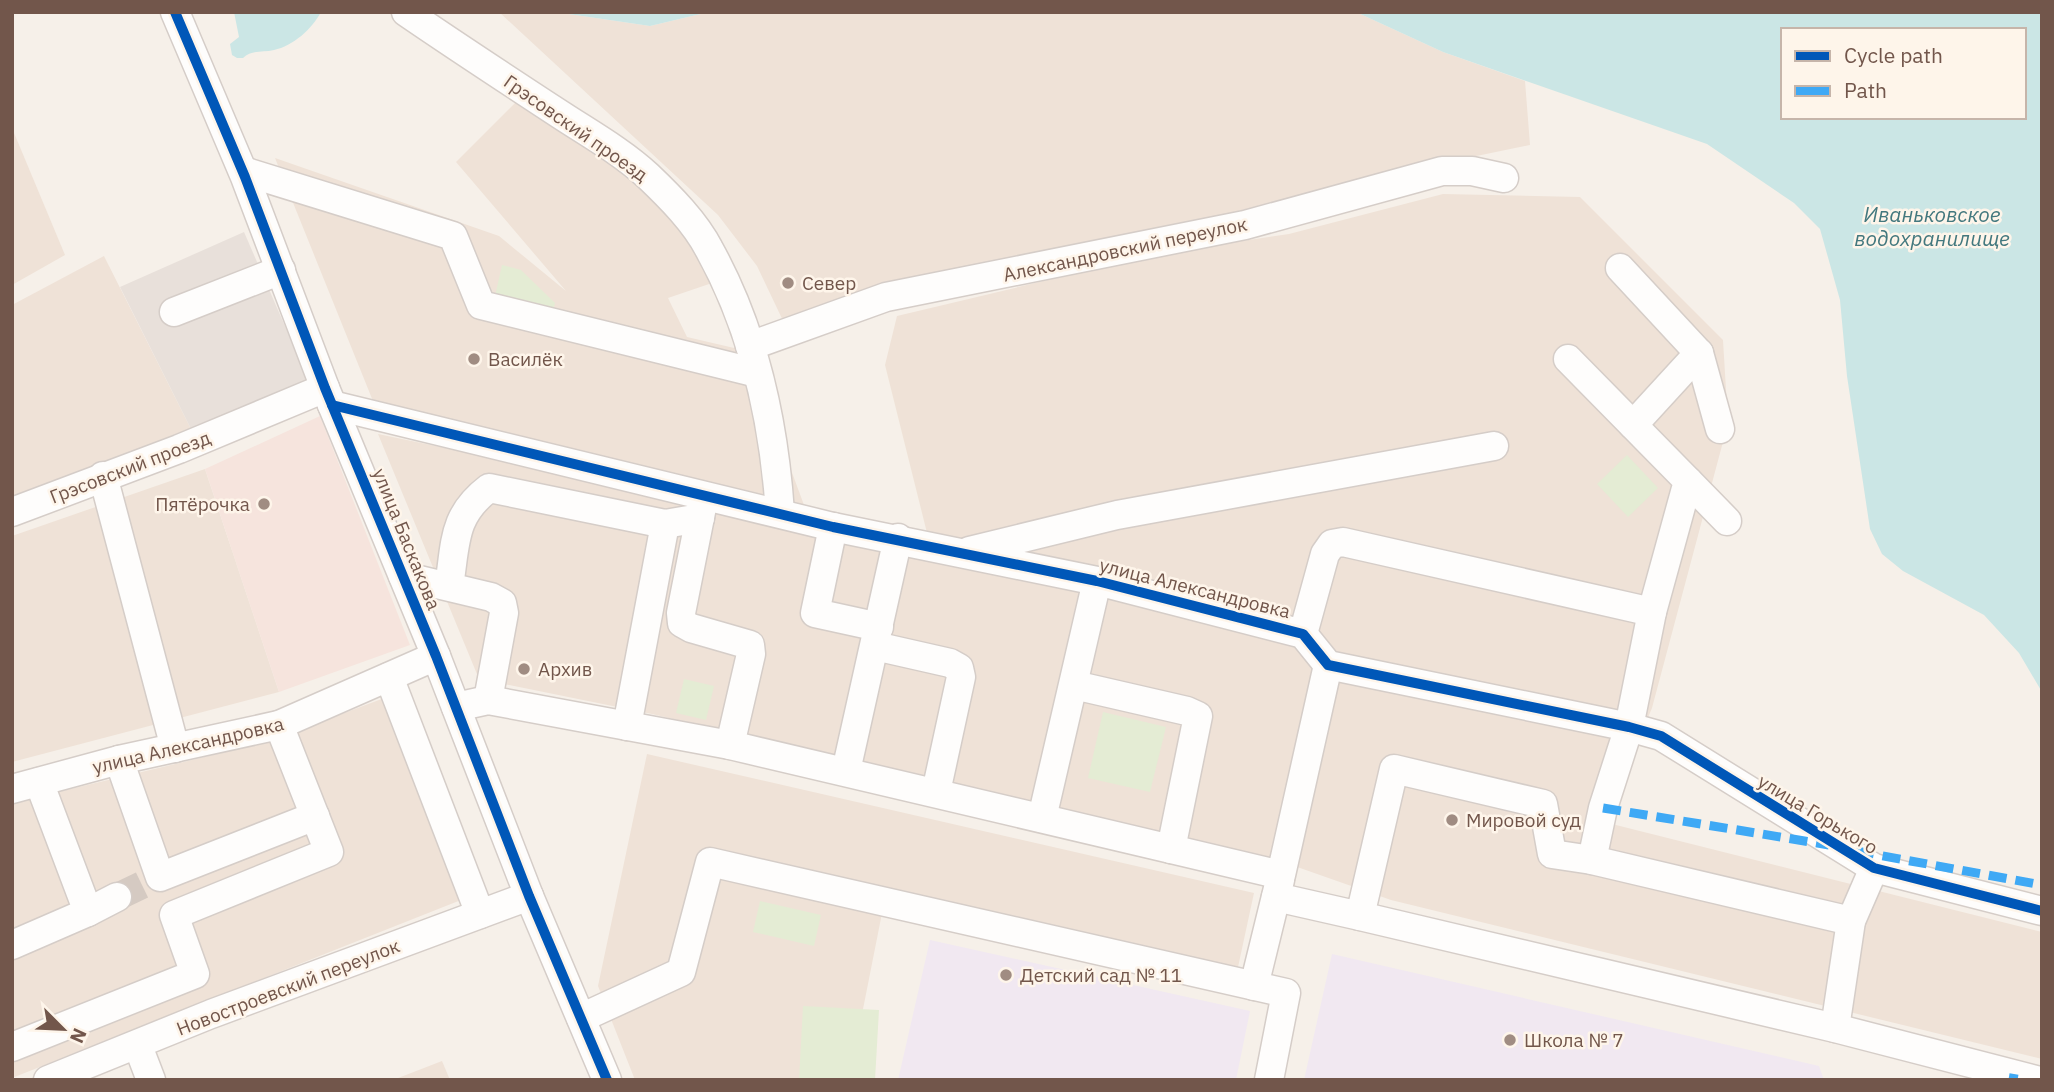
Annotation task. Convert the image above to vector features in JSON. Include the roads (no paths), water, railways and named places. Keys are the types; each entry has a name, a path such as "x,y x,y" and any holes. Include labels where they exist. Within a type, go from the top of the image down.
{"street":[{"name":"улица Баскакова","path":"174,12 243,171 329,397 436,656 529,896 607,1080"},
{"name":"Грэсовский проезд","path":"406,12 646,174 682,212 709,248 750,346 775,446 780,513"},
{"path":"243,171 453,236 481,305 757,373"},
{"name":"Александровский переулок","path":"750,346 886,297 1245,225 1442,171 1472,172 1504,178"},
{"path":"1620,268 1699,354 1720,429"},
{"path":"174,312 281,270"},
{"path":"1633,425 1699,354"},
{"path":"1568,359 1727,521"},
{"name":"Грэсовский проезд","path":"12,512 179,449 329,397"},
{"name":"улица Александровка","path":"329,397 536,455 702,507 780,513 833,527 898,538 1097,581 1303,634 1328,665"},
{"path":"963,552 1117,515 1494,446"},
{"path":"527,495 536,455"},
{"path":"103,477 175,748"},
{"path":"1592,860 1602,808 1629,727 1652,612 1688,481"},
{"path":"449,586 459,522 471,502 489,488 665,524 702,507"},
{"path":"702,507 681,613 682,623 750,645 751,653 730,745"},
{"path":"627,726 665,524"},
{"path":"833,527 815,613 959,668 961,677 936,792"},
{"path":"846,771 898,538"},
{"path":"1303,634 1325,554 1332,544 1343,542 1652,612"},
{"path":"403,576 491,597 502,603 504,613 488,700"},
{"path":"1041,818 1097,581"},
{"name":"улица Александровка","path":"12,789 119,760 279,726 436,656"},
{"path":"1254,986 1328,665 1629,727"},
{"path":"389,677 480,914"},
{"path":"1074,685 1198,716 1171,849"},
{"path":"456,707 488,700 730,745 936,792 1171,849 1360,916 1835,1028 2036,1080"},
{"path":"174,915 329,852 279,726"},
{"name":"улица Горького","path":"1629,727 1661,736 1874,868 2042,911"},
{"path":"119,760 140,886 174,915 211,1014"},
{"path":"1360,916 1394,769 1543,804 1552,854 1592,860 1851,921"},
{"path":"39,782 89,912"},
{"path":"12,945 89,912 140,886 315,816"},
{"path":"581,1018 681,972 710,862 1286,993 1269,1080"},
{"path":"1835,1028 1851,921 1874,868"},
{"name":"Новостроевский переулок","path":"48,1080 211,1014 529,896"},
{"path":"12,1047 195,974"},
{"path":"98,1012 151,1080"}],"water":[{"path":"234,12 321,12 307,30 288,45 237,58 232,55 230,44 239,37"},
{"path":"555,12 709,12 650,26"},
{"name":"Иваньковское водохранилище","path":"1356,12 2042,12 2042,692 2019,653 1984,615 1903,571 1882,554 1870,529 1847,376 1840,300 1820,229 1794,203 1707,144 1443,52"}],"tunnel":[{"path":"117,897 142,885"}],"place":[{"name":"Север","path":"788,283"},
{"name":"Василёк","path":"474,359"},
{"name":"Пятёрочка","path":"264,504"},
{"name":"Архив","path":"524,669"},
{"name":"Мировой суд","path":"1452,820"},
{"name":"Детский сад № 11","path":"1006,975"},
{"name":"Школа № 7","path":"1510,1040"}]}
